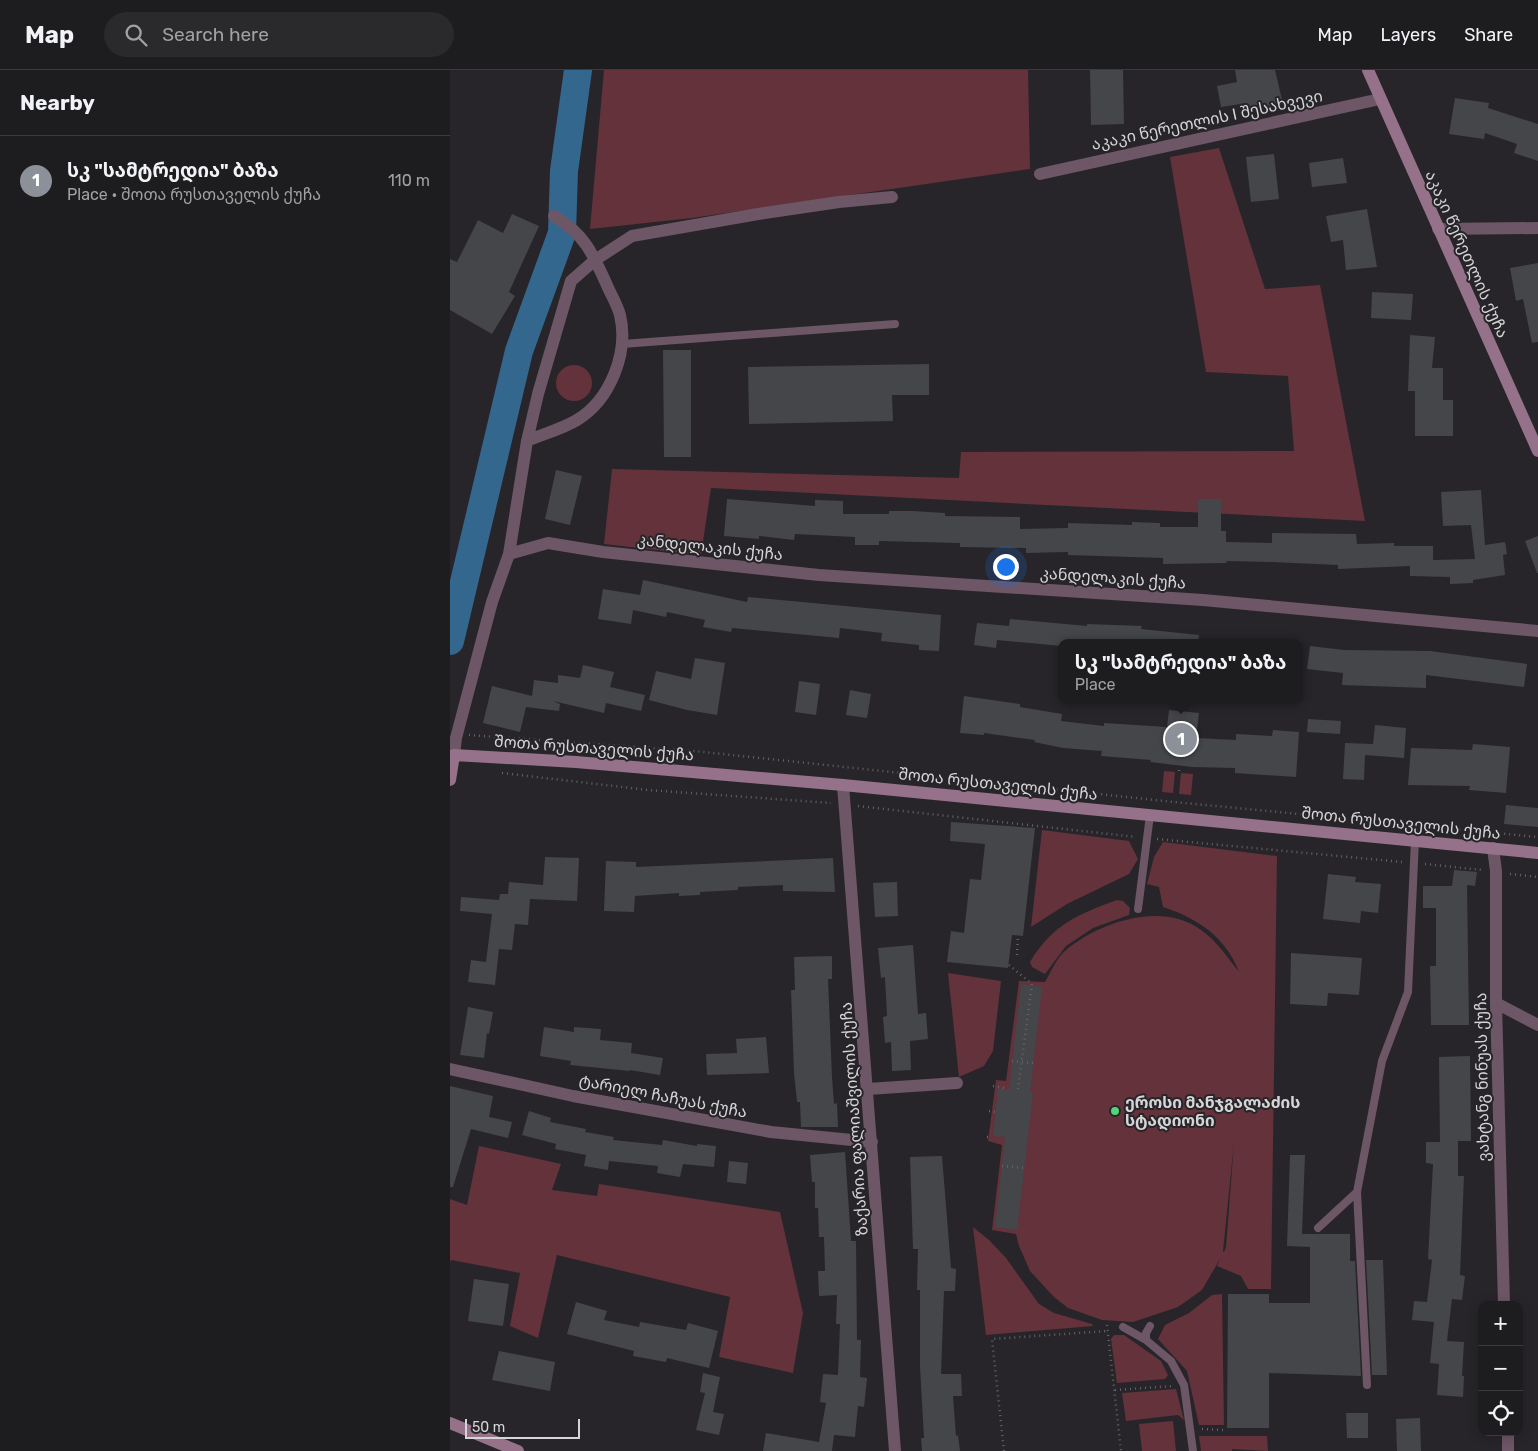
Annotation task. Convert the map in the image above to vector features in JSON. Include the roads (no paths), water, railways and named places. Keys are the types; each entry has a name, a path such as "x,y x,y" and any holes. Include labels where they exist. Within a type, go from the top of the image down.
{"street":[{"name":"აკაკი წერეთლის ქუჩა","path":"1368,70 1538,451"},
{"name":"აკაკი წერეთლის I შესახვევი","path":"1040,174 1380,99"},
{"path":"450,780 452,754 456,738 492,602 509,554 527,441 571,281 595,260 632,236 767,212 892,197"},
{"path":"527,441 577,420 598,402 619,364 622,344 620,314 583,237 554,216"},
{"path":"1438,229 1538,228"},
{"name":"კანდელაკის ქუჩა","path":"509,554 548,543 604,552 819,575 1203,600 1538,631"},
{"name":"შოთა რუსთაველის ქუჩა","path":"452,754 576,762 843,785 1415,840 1538,854"},
{"name":"ზაქარია ფალიაშვილის ქუჩა","path":"843,785 846,804 895,1451"},
{"name":"ვახტანგ ნინუას ქუჩა","path":"1493,848 1496,871 1496,1003 1504,1301"},
{"path":"1496,1003 1538,1025"},
{"name":"ტარიელ ჩაჩუას ქუჩა","path":"450,1069 573,1096 770,1132 872,1142"},
{"path":"868,1089 957,1083"},
{"path":"450,1424 518,1451"},
{"path":"1508,1436 1508,1451"}],"lane":[{"path":"622,344 895,324"},
{"path":"1138,909 1150,815"},
{"path":"1367,1385 1358,1192 1382,1061 1408,992 1415,840"},
{"path":"1318,1228 1358,1192"},
{"path":"1146,1340 1150,1326"},
{"path":"1123,1327 1146,1340 1171,1361 1184,1385 1193,1451"}],"waterway":[{"path":"450,641 519,351 562,233 564,171 578,70"}],"place":[{"name":"სკ \"სამტრედია\" ბაზა","path":"1181,739"},
{"name":"ეროსი მანჯგალაძის სტადიონი","path":"1115,1111"}]}
